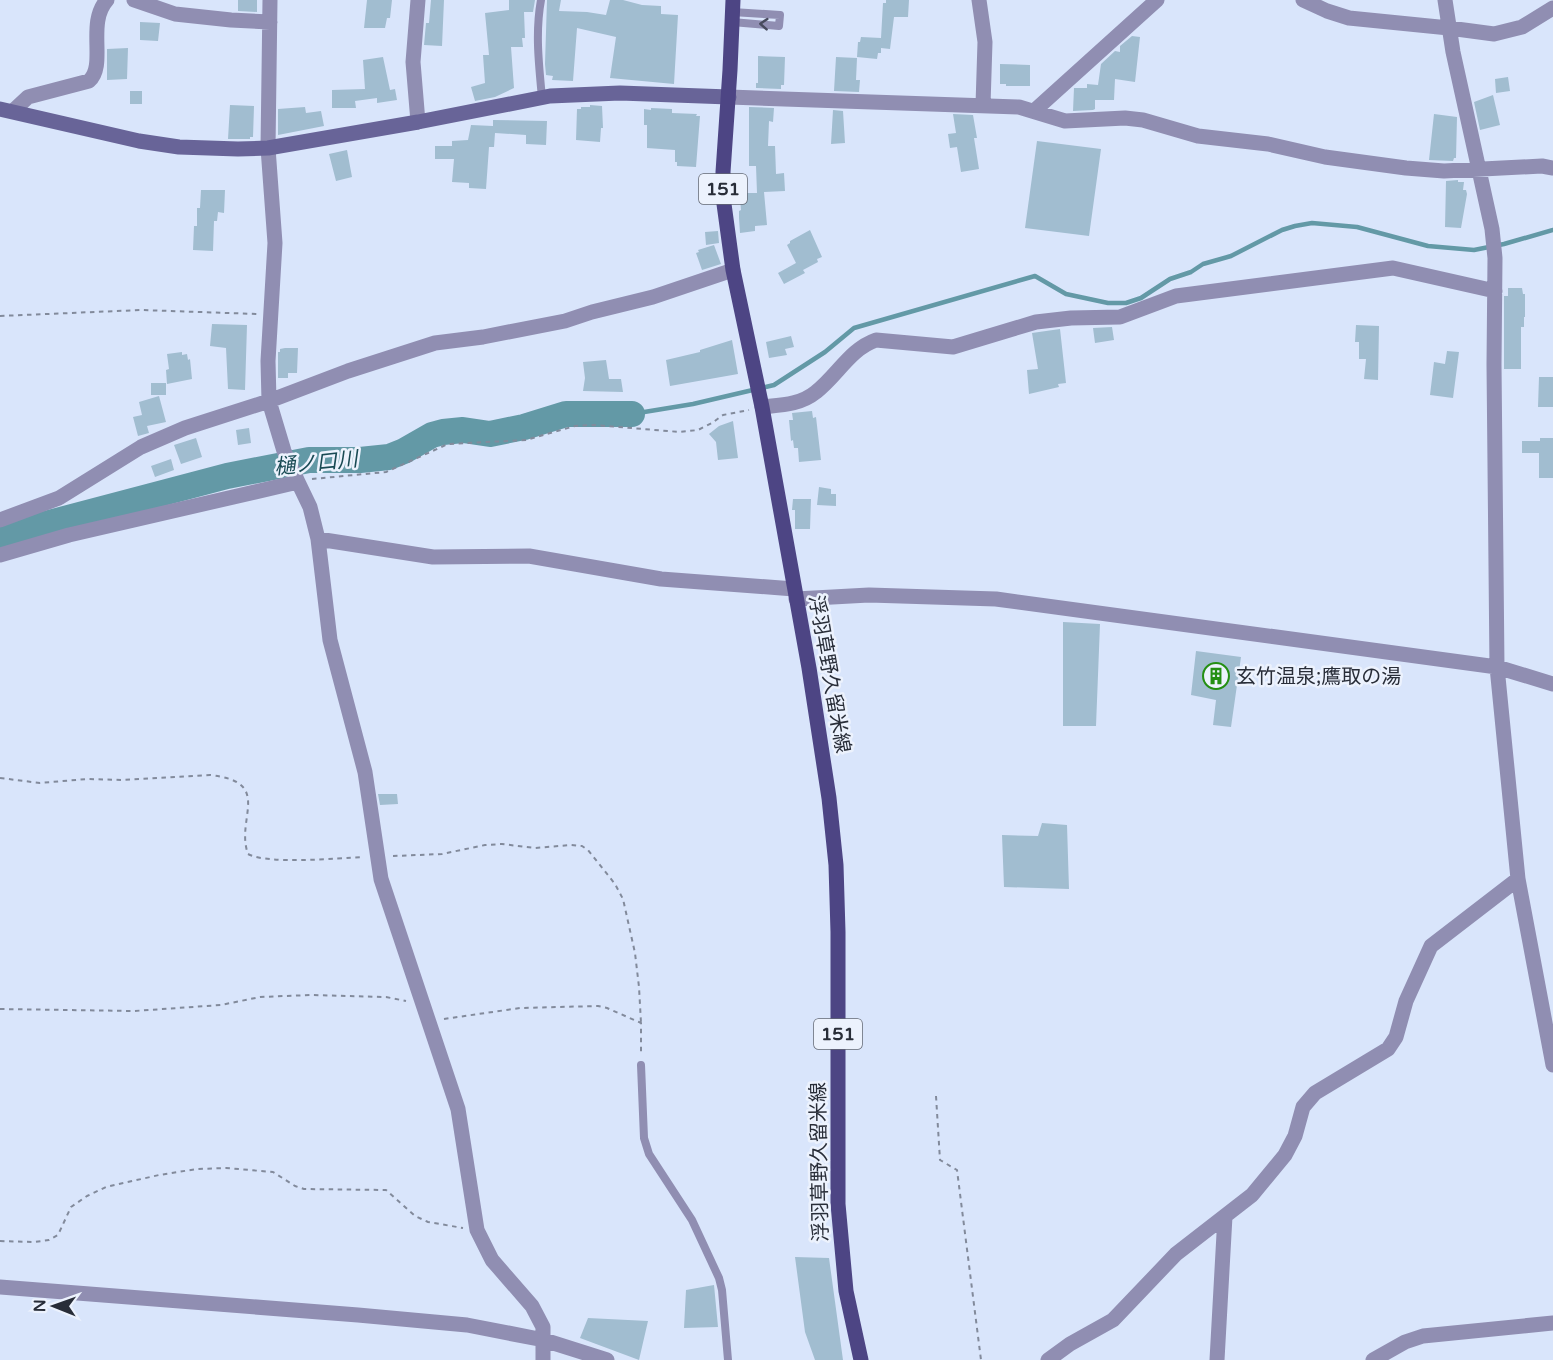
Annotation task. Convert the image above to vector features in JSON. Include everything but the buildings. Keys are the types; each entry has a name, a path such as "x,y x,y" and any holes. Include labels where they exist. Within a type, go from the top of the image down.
{"main road":[{"name":"浮羽草野久留米線","path":"732,12 723,172 725,215 732,270 761,404 820,737 836,865 838,1204 845,1282 861,1360"}],"street":[{"path":"7,110 28,97 89,81 93,77 96,69 97,18 100,7 107,0"},
{"path":"134,0 175,14 270,22"},
{"path":"270,0 268,148 276,243 268,361 268,401 284,451 310,507 318,539 330,640 365,772 376,857 387,903 458,1108 477,1230 492,1260 532,1306 543,1327 543,1360"},
{"path":"418,0 413,62 418,122"},
{"path":"979,0 985,42 983,105"},
{"path":"1034,111 1157,0"},
{"path":"1303,0 1349,18 1494,34 1522,27 1553,8"},
{"path":"1445,0 1492,229 1495,258 1497,667 1518,879 1553,1065"},
{"path":"7,110 139,141 180,147 238,149 268,148 542,98 585,93 983,105 1018,107 1065,121 1125,118 1143,120 1198,136 1276,145 1347,161 1406,168 1444,171 1542,166 1553,168"},
{"path":"761,404 790,404 809,396 816,392 857,350 876,340 953,347 1036,322 1071,318 1120,317 1176,296 1393,268 1495,291"},
{"path":"0,520 59,498 141,447 185,428 268,401 348,371 435,343 483,337 565,321 653,297 732,270"},
{"path":"0,555 69,535 296,479"},
{"path":"318,539 433,557 529,556 662,579 795,594 996,599 1497,667 1553,684"},
{"path":"1048,1360 1070,1344 1113,1320 1176,1254 1252,1195 1285,1155 1295,1136 1303,1107 1315,1094 1388,1049 1396,1037 1407,1001 1431,946 1518,879"},
{"path":"1217,1360 1225,1216"},
{"path":"0,1287 434,1322 490,1329 544,1341 607,1360"},
{"path":"1373,1360 1404,1342 1423,1336 1553,1323"}],"lane":[{"path":"541,0 538,41 542,98"},
{"path":"732,12 780,15 779,26 732,12"},
{"path":"641,1065 644,1138 649,1154 692,1220 719,1278 728,1360"}],"path":[{"path":"0,316 141,310 272,315"},
{"path":"296,479 386,472 448,444 526,440 575,426 594,425 680,432 698,430 723,415 761,404"},
{"path":"0,778 40,783 87,779 134,780 210,775 224,777 238,782 245,790 248,800 245,844 248,854 256,858 442,854 485,845 502,844 535,848 582,846 588,850 615,884 623,899 635,953 639,987 641,1065"},
{"path":"0,1009 135,1011 221,1005 260,997 339,995 386,997 411,1002 425,1014 598,1006 608,1008 641,1023"},
{"path":"936,1096 940,1160 957,1170 958,1175 958,1191 981,1360"},
{"path":"0,1241 49,1240 58,1235 71,1207 106,1187 159,1174 226,1168 273,1172 304,1189 386,1190 415,1216 428,1222 477,1230"}],"waterway":[{"path":"632,414 693,404 774,385 825,352 854,328 1035,276 1066,294 1108,303 1126,303 1141,298 1170,279 1191,272 1203,264 1231,256 1282,230 1312,223 1357,227 1428,246 1474,250 1553,230"},
{"name":"樋ノ口川","path":"0,536 227,476 309,460 360,460 389,457 432,435 443,432 463,430 490,434 524,427 566,414 632,414"}],"place":[{"name":"玄竹温泉;鷹取の湯","path":"1216,676"}]}
